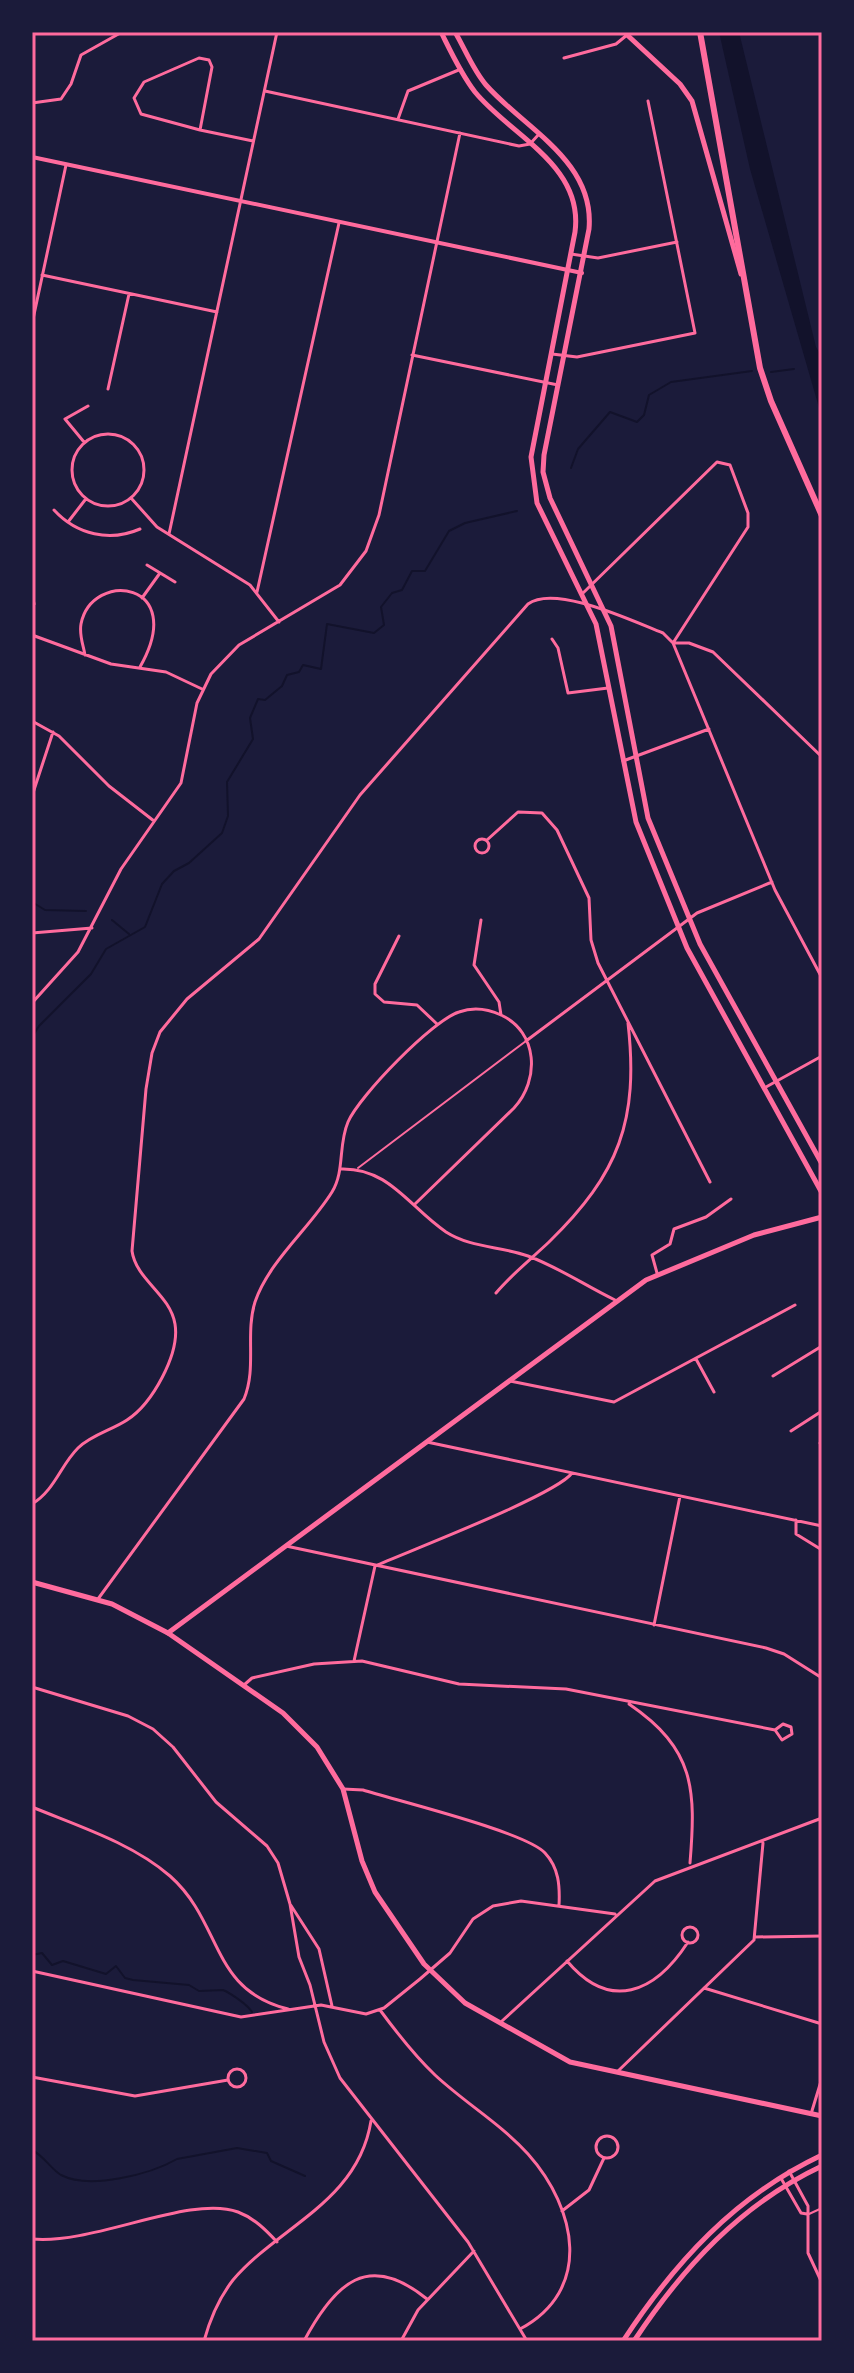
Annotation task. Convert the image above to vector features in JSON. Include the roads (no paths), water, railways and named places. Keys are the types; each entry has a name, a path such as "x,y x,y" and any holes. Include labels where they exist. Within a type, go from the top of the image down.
{"highway":[{"path":"700,32 764,383 822,516"}],"main road":[{"path":"441,32 478,96 558,170 572,194 577,220 532,452 531,477 537,503 589,606 601,644 621,761 636,822 678,928 822,1193"},
{"path":"455,32 484,82 568,162 583,187 590,221 544,460 544,477 551,501 606,613 615,638 634,758 648,818 689,919 822,1164"},
{"path":"626,33 680,84 695,107 742,275"},
{"path":"168,1633 657,1273 764,1231 822,1217"},
{"path":"32,1582 98,1599 168,1633 244,1685 303,1731 322,1753 343,1789 373,1888 430,1971 456,1996 562,2059 822,2116"},
{"path":"623,2341 698,2244 737,2206 780,2176 822,2155"},
{"path":"634,2341 672,2288 714,2240 743,2213 784,2184 822,2166"}],"street":[{"path":"32,103 61,99 71,84 81,55 122,32"},
{"path":"169,534 277,32"},
{"path":"564,58 616,44 626,33"},
{"path":"200,130 212,69 209,60 199,58 137,88 135,104 144,116 200,130 253,141"},
{"path":"398,120 408,91 461,69"},
{"path":"264,91 519,146 530,144 539,134"},
{"path":"551,354 577,357 695,333 648,101"},
{"path":"32,1003 74,957 121,869 182,780 202,689 228,654 337,587 367,547 379,515 460,133"},
{"path":"32,157 582,273"},
{"path":"32,324 66,165"},
{"path":"257,592 339,223"},
{"path":"571,254 598,258 677,242"},
{"path":"42,275 217,312"},
{"path":"108,389 129,294"},
{"path":"412,355 558,385"},
{"path":"84,442 65,419 88,406"},
{"path":"108,433 124,437 136,446 144,472 141,486 131,498 111,506 86,499 75,485 72,471 75,454 84,442 108,433"},
{"path":"582,594 717,462 726,462 734,472 748,513 748,527 673,643"},
{"path":"131,498 153,523 257,592 279,622"},
{"path":"68,522 86,499"},
{"path":"54,510 68,522 105,537 140,529"},
{"path":"147,565 175,582"},
{"path":"142,598 160,573"},
{"path":"85,655 81,626 92,602 104,593 119,591 142,598 152,611 156,628 153,642 140,667"},
{"path":"32,593 34,604"},
{"path":"32,1504 47,1494 79,1447 128,1420 139,1409 160,1376 174,1345 175,1326 170,1308 136,1265 132,1251 146,1089 152,1053 160,1032 187,999 238,959 262,935 363,791 529,603 550,596 589,606 663,633 673,643 772,882 822,978"},
{"path":"32,635 111,664 166,672 202,689"},
{"path":"552,639 558,648 568,693 608,688"},
{"path":"673,643 696,645 721,657 822,757"},
{"path":"32,721 53,732 109,786 154,821"},
{"path":"621,761 709,729"},
{"path":"32,796 53,732"},
{"path":"487,840 518,812 534,811 551,820 589,898 592,946 710,1182"},
{"path":"526,1041 689,919 772,882"},
{"path":"481,920 475,966 499,1002 501,1015"},
{"path":"32,933 92,928"},
{"path":"399,936 375,984 375,994 384,1002 417,1005 437,1024"},
{"path":"98,1599 241,1405 248,1388 250,1331 257,1297 333,1191 340,1169 343,1133 358,1104 437,1024 469,1009 501,1015 518,1027 526,1041 532,1071 523,1097 415,1204"},
{"path":"496,1293 590,1199 617,1152 632,1090 628,1019"},
{"path":"764,1088 822,1056"},
{"path":"340,1169 358,1168 385,1179 441,1228 461,1240 532,1258 617,1301"},
{"path":"657,1273 652,1255 670,1244 674,1229 706,1217 731,1199"},
{"path":"510,1381 614,1402 795,1305"},
{"path":"773,1376 822,1346"},
{"path":"696,1359 714,1392"},
{"path":"791,1431 822,1411"},
{"path":"427,1442 822,1526"},
{"path":"375,1566 526,1501 563,1483 572,1472"},
{"path":"654,1625 680,1496"},
{"path":"796,1520 796,1534 822,1550"},
{"path":"286,1546 773,1650 822,1678"},
{"path":"354,1661 375,1566"},
{"path":"244,1685 252,1678 314,1664 354,1661 459,1684 566,1689 629,1704 775,1730 782,1740 792,1734 791,1727 783,1724 775,1730"},
{"path":"32,1687 135,1719 159,1734 216,1802 270,1848 290,1904 299,1957 333,2065 371,2121 474,2251 527,2341"},
{"path":"629,1704 665,1732 687,1769 694,1803 690,1865"},
{"path":"343,1789 363,1790 535,1844 556,1870 559,1906"},
{"path":"32,1807 136,1853 166,1873 194,1903 229,1972 242,1988 266,2003 289,2009"},
{"path":"500,2024 615,1914 655,1881 690,1865 763,1843 822,1818"},
{"path":"616,2073 755,1937 763,1843"},
{"path":"32,1971 238,2016 258,2017 315,2005 332,2006 357,2014 380,2010 430,1971 452,1950 473,1919 489,1907 516,1901 615,1914"},
{"path":"290,1904 319,1949 332,2006"},
{"path":"755,1937 822,1936"},
{"path":"566,1960 594,1987 625,1992 647,1984 688,1942"},
{"path":"704,1988 822,2024"},
{"path":"380,2010 426,2067 529,2155 548,2182 562,2211 570,2252 565,2285 548,2311 520,2329"},
{"path":"32,2077 135,2096 228,2080 239,2086 245,2075 233,2070 228,2080"},
{"path":"811,2114 822,2078"},
{"path":"204,2341 216,2307 230,2284 312,2214 359,2162 367,2146 371,2121"},
{"path":"610,2137 616,2141 617,2151 611,2158 604,2158 596,2150 597,2143 610,2137"},
{"path":"562,2211 589,2190 604,2158"},
{"path":"789,2171 808,2206 808,2253 822,2283"},
{"path":"780,2176 801,2213 808,2215"},
{"path":"32,2239 78,2238 212,2207 249,2217 278,2242"},
{"path":"401,2341 427,2299 474,2251"},
{"path":"304,2341 333,2299 361,2277 377,2274 397,2277 427,2299"}],"lane":[{"path":"358,1168 526,1041"},
{"path":"808,2215 822,2208"}],"waterway":[{"path":"771,372 794,369"},
{"path":"571,468 578,449 610,412 637,422 644,415 649,395 671,382 752,371"},
{"path":"32,1046 32,1037 39,1026 91,974 106,949 145,927 162,884 222,833 228,816 227,782 253,739 250,718 258,699 265,700 282,686 287,675 299,672 303,665 321,669 327,624 374,633 384,625 381,607 392,593 402,590 412,571 425,571 449,531 465,523 517,511"},
{"path":"32,902 45,910 86,911"},
{"path":"112,920 129,934"},
{"path":"32,1955 42,1953 52,1965 63,1961 106,1974 116,1966 125,1978 133,1980 189,1985 199,1991 223,1990 252,2012"},
{"path":"32,2150 61,2175 88,2181 137,2175 177,2159 237,2148 267,2153 271,2161 305,2176"}]}
